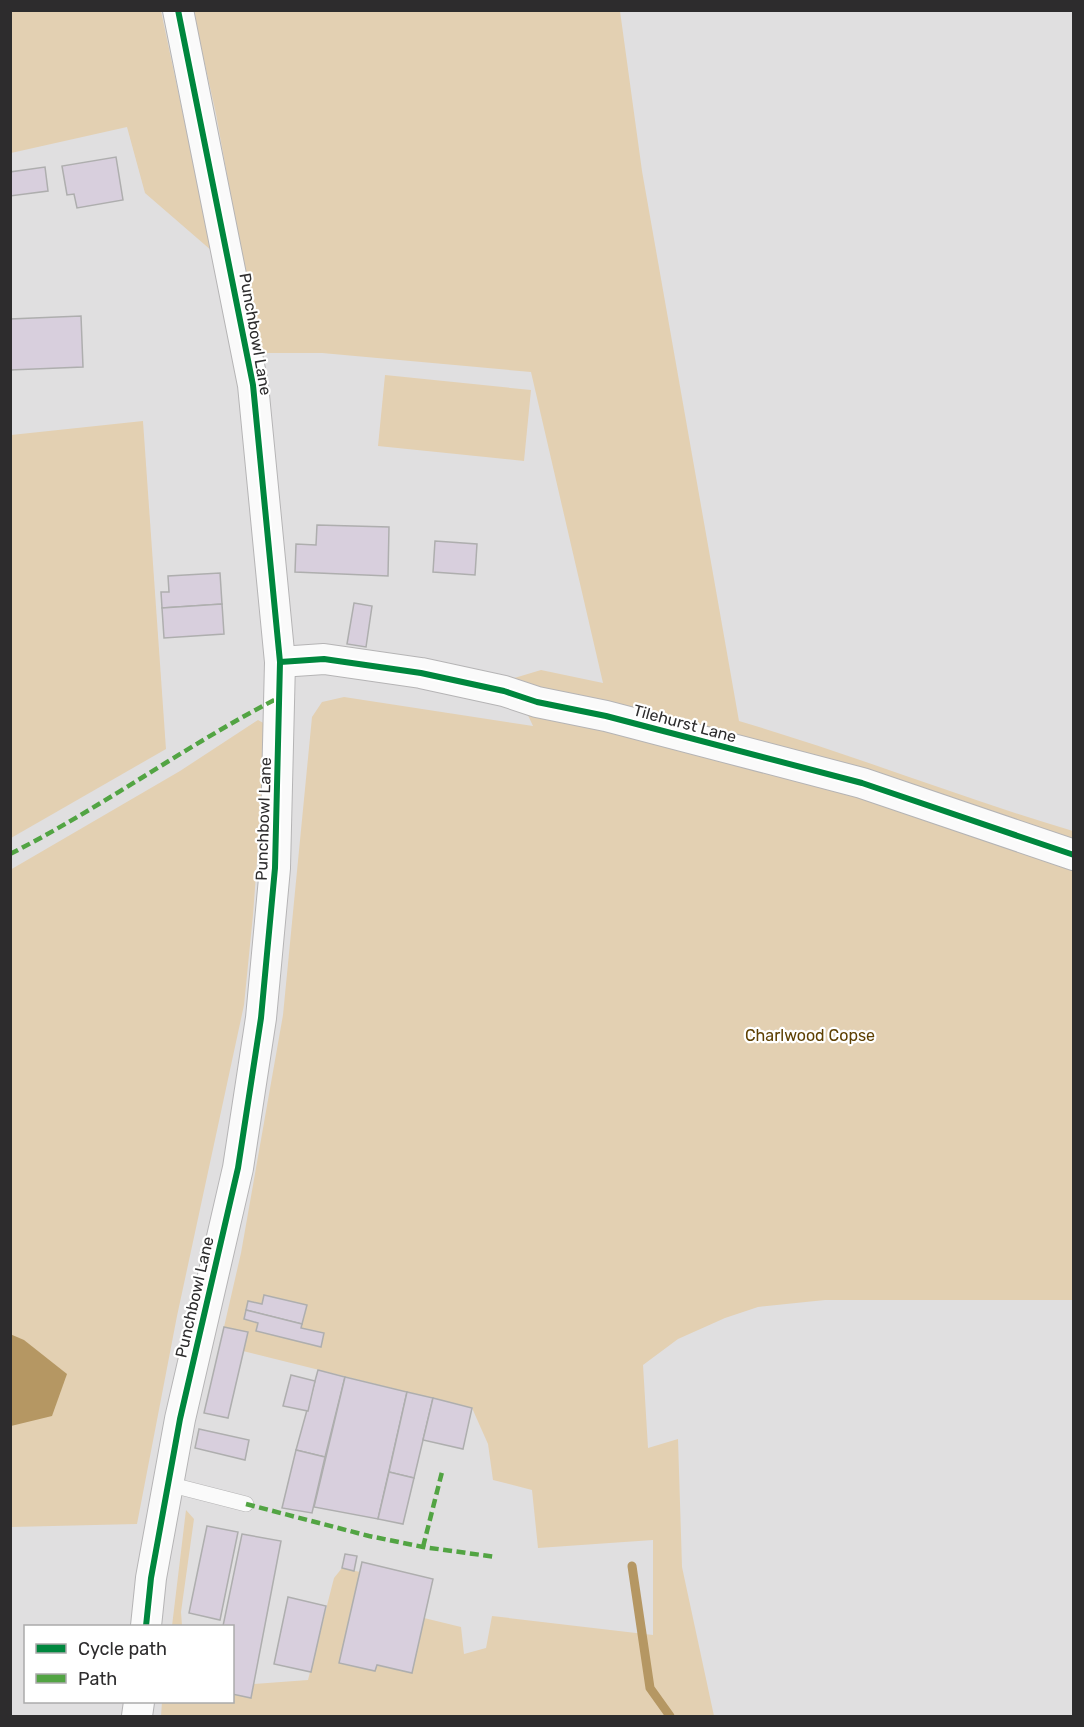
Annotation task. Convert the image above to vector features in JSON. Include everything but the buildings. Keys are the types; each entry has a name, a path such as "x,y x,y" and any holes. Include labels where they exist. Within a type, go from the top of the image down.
{"street":[{"name":"Punchbowl Lane","path":"146,1625 151,1578 180,1419 237,1168 261,1018 275,868 280,662 253,386 178,10"},
{"name":"Tilehurst Lane","path":"280,662 324,659 421,673 504,691 537,702 606,716 862,783 1074,855"}],"lane":[{"path":"168,1484 246,1504"}],"green space":[{"path":"10,11 161,11 212,251 145,193 127,127 11,153"},
{"name":"Charlwood Copse","path":"193,11 620,11 642,171 739,721 1073,831 1073,1300 825,1300 758,1307 725,1318 678,1339 643,1365 648,1448 678,1439 682,1567 714,1716 161,1716 162,1703 234,1703 234,1694 250,1698 253,1684 308,1680 334,1578 342,1568 360,1572 362,1562 433,1579 424,1618 461,1627 464,1654 486,1648 492,1616 653,1635 653,1540 538,1548 532,1490 493,1480 488,1444 472,1408 243,1351 247,1332 224,1327 241,1253 283,1015 312,717 322,702 344,697 533,726 511,679 541,670 603,683 531,372 322,353 259,353 216,114"},
{"path":"385,375 531,390 524,461 378,446"},
{"path":"143,421 166,749 11,838 11,435"},
{"path":"258,720 267,725 244,1005 177,1316 137,1524 11,1527 10,870 180,771"},
{"path":"186,1510 194,1519 181,1612 182,1625 172,1625"}],"shaded area":[{"path":"10,1334 24,1340 67,1374 52,1416 11,1426"}],"waterway":[{"path":"632,1566 650,1688 670,1716"}],"marked path":[{"path":"10,854 45,836 212,735 280,697"},
{"path":"423,1547 442,1472"},
{"path":"246,1504 369,1536 423,1547 496,1557"}],"cycle path":[{"path":"146,1625 151,1578 180,1419 238,1168 261,1018 275,868 280,662 253,385 178,10"},
{"path":"280,662 324,659 421,673 504,691 537,702 606,716 862,783 1074,855"}]}
